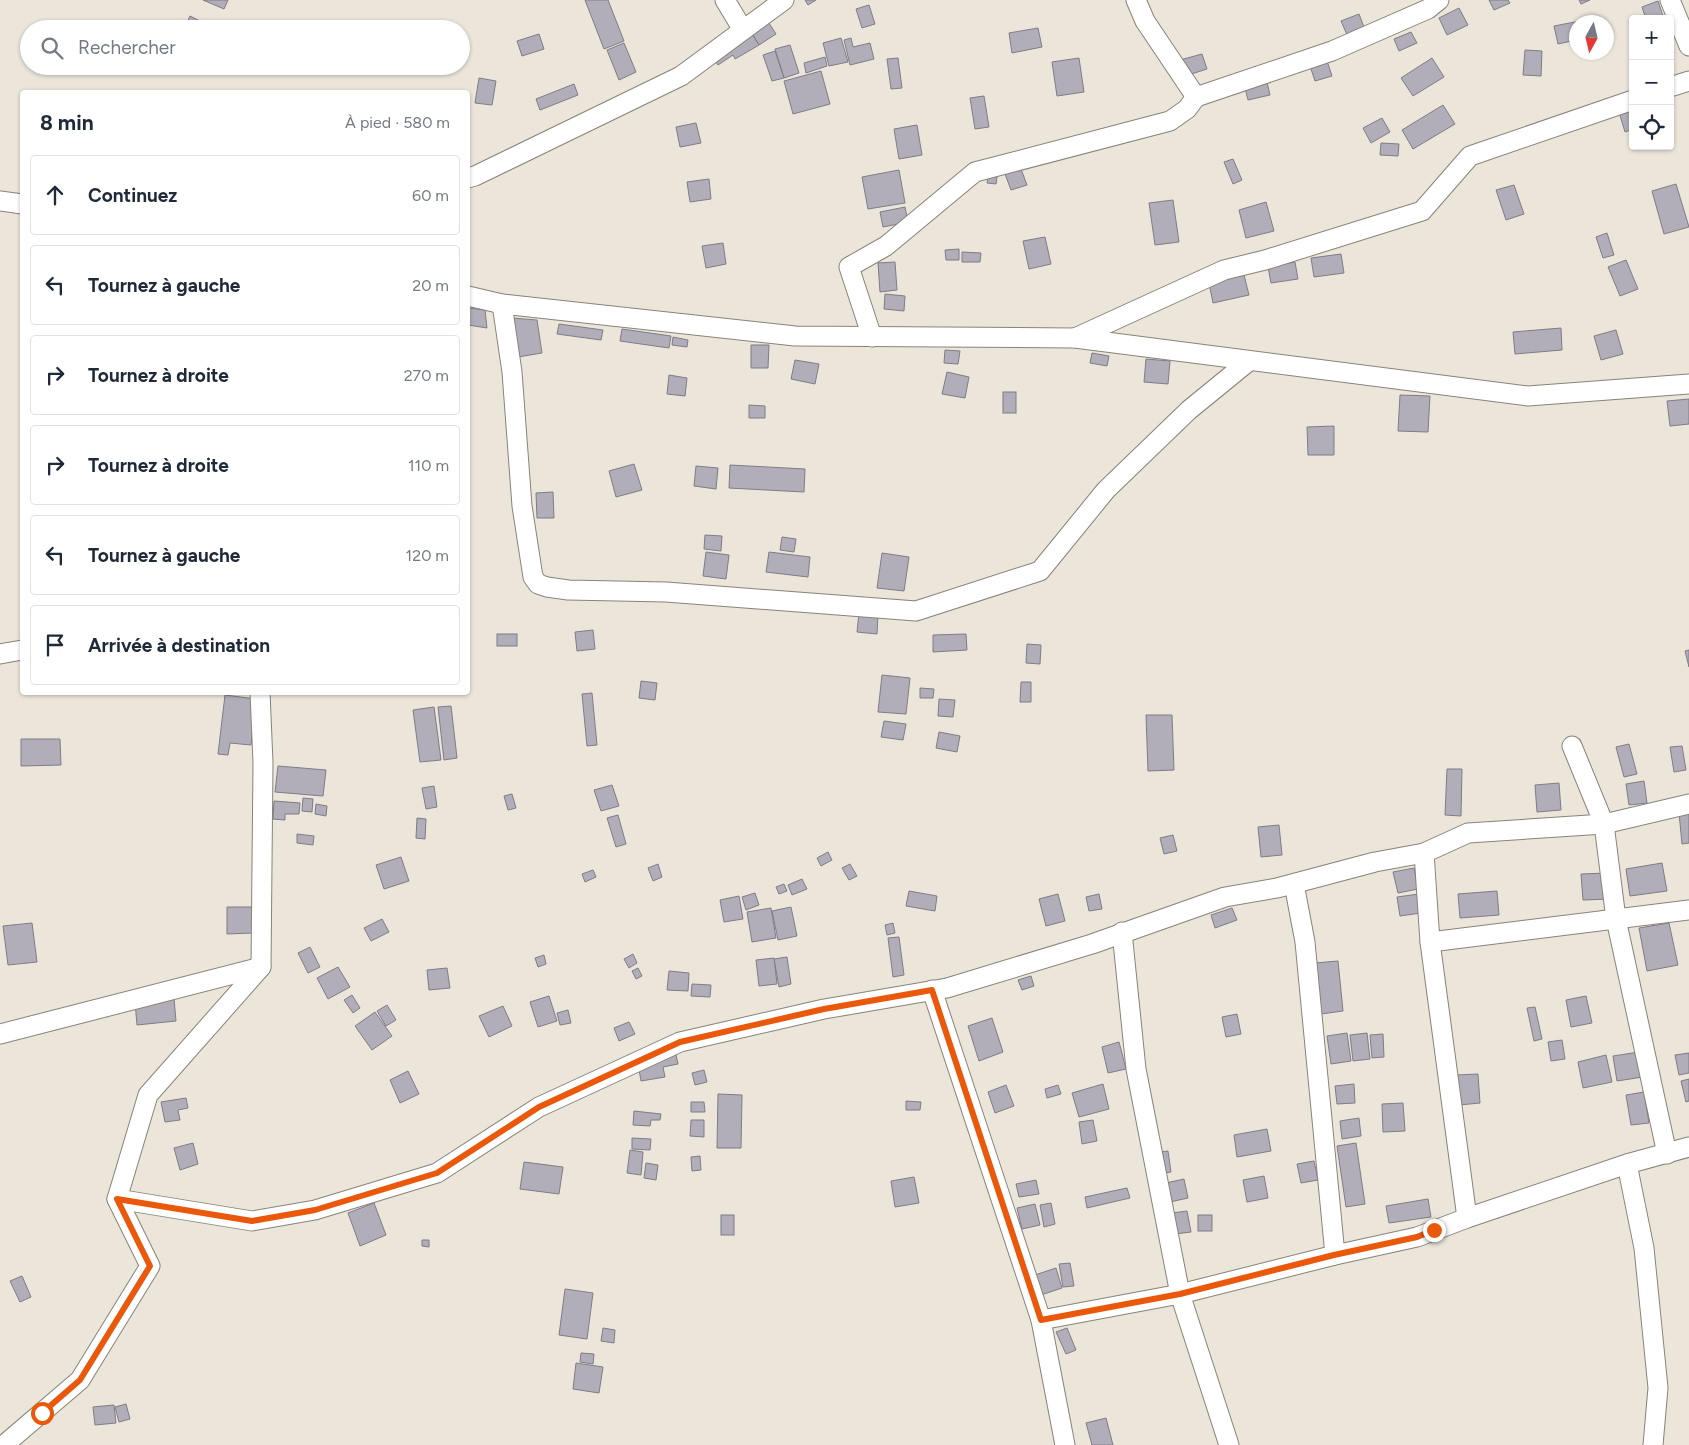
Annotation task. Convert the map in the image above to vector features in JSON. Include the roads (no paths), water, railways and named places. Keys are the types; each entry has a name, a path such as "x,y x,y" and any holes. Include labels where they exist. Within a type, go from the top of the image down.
{"street":[{"path":"725,0 743,30"},
{"path":"470,177 681,76 784,0"},
{"path":"1136,0 1145,20 1196,97"},
{"path":"872,337 849,268 886,246 975,172 1170,121 1186,109 1196,97 1332,52 1428,9 1439,0"},
{"path":"1670,0 1689,46"},
{"path":"1674,86 1689,81"},
{"path":"1075,338 1224,270 1265,260 1422,211 1470,156 1629,101"},
{"path":"0,201 20,204"},
{"path":"470,296 502,304 795,336 1075,338 1528,396 1689,384"},
{"path":"502,304 512,372 522,506 533,577 538,584 568,590 666,592 916,611 1040,571 1106,490 1189,410 1249,360"},
{"path":"0,654 20,650"},
{"path":"4,1445 80,1380 150,1266 117,1199 148,1095 261,967 262,763 260,695"},
{"path":"1572,746 1604,824 1616,919 1666,1154"},
{"path":"117,1199 252,1221 315,1210 437,1173 539,1107 680,1042 824,1009 947,988 1092,944 1224,897 1294,884 1375,862 1424,853 1468,833 1604,824 1689,804"},
{"path":"1424,853 1430,942 1467,1218"},
{"path":"1294,884 1305,942 1334,1255"},
{"path":"1430,942 1689,910"},
{"path":"1122,932 1136,1069 1180,1294 1228,1445"},
{"path":"0,1034 261,967"},
{"path":"932,990 1041,1320 1065,1445"},
{"path":"1041,1320 1180,1294 1334,1255 1417,1237 1467,1218 1627,1164 1689,1147"},
{"path":"1627,1164 1644,1248 1658,1388 1653,1445"}]}
